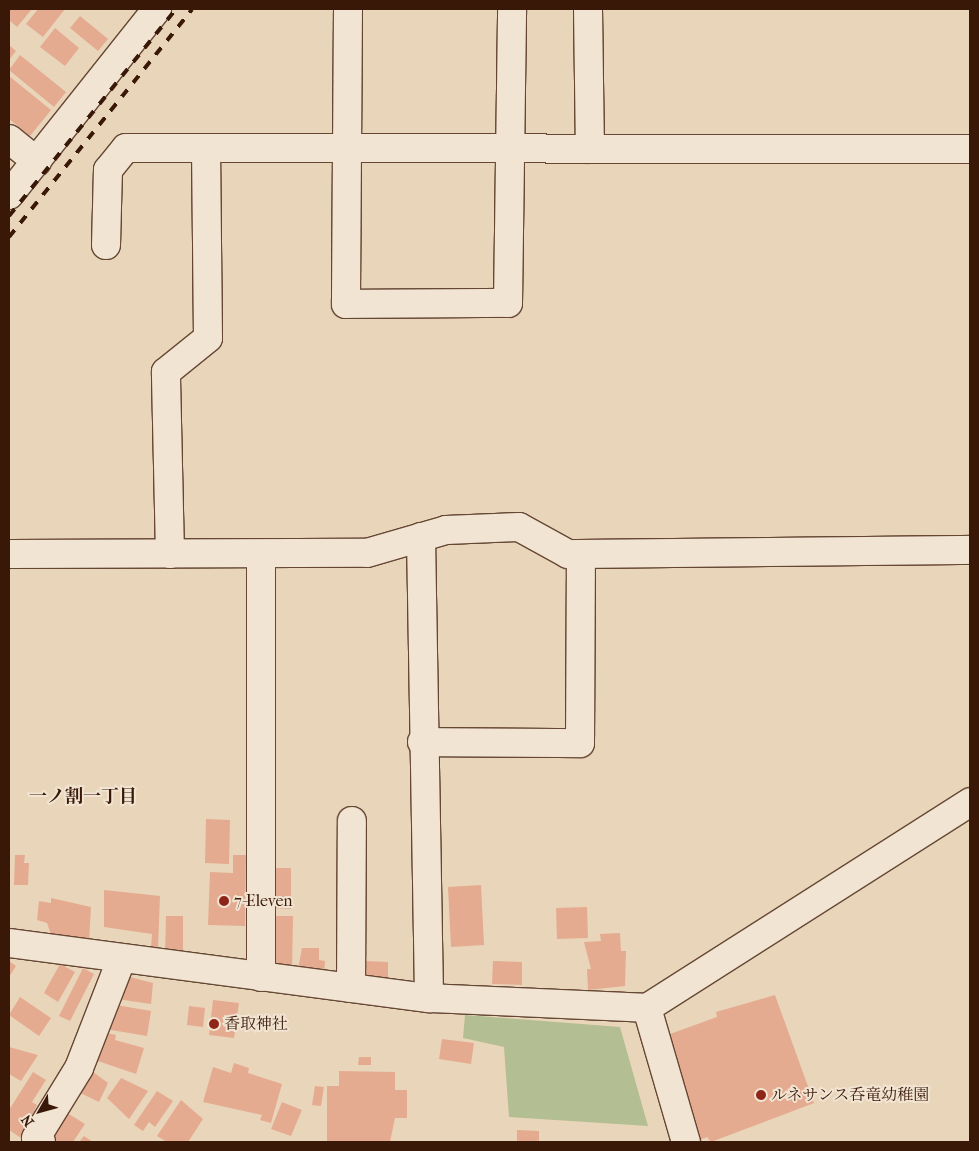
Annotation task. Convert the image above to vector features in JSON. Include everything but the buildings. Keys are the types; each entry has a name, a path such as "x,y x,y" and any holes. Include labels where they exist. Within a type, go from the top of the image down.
{"street":[{"path":"9,196 157,9"},
{"path":"348,9 346,304 508,303 512,9"},
{"path":"588,9 590,148"},
{"path":"9,139 37,162"},
{"path":"106,245 108,170 126,148 970,149"},
{"path":"170,554 166,372 208,338 206,148"},
{"path":"9,554 366,553 446,530 518,527 568,554 970,550"},
{"path":"421,537 422,742 429,998"},
{"path":"261,554 261,977"},
{"path":"422,742 580,743 581,554"},
{"path":"9,943 121,960 429,998 647,1008 970,802"},
{"path":"351,988 352,821"},
{"path":"42,1142 36,1138 79,1068 121,960"},
{"path":"647,1008 686,1142"}],"green space":[{"path":"465,1015 620,1027 648,1126 509,1117 504,1047 463,1038"}],"railway":[{"path":"9,216 176,9"},
{"path":"9,237 192,9"}],"place":[{"name":"7-Eleven","path":"224,901"},
{"name":"香取神社","path":"214,1024"},
{"name":"ルネサンス呑竜幼稚園","path":"761,1095"}],"district":[{"name":"一ノ割一丁目","path":"83,797"}]}
